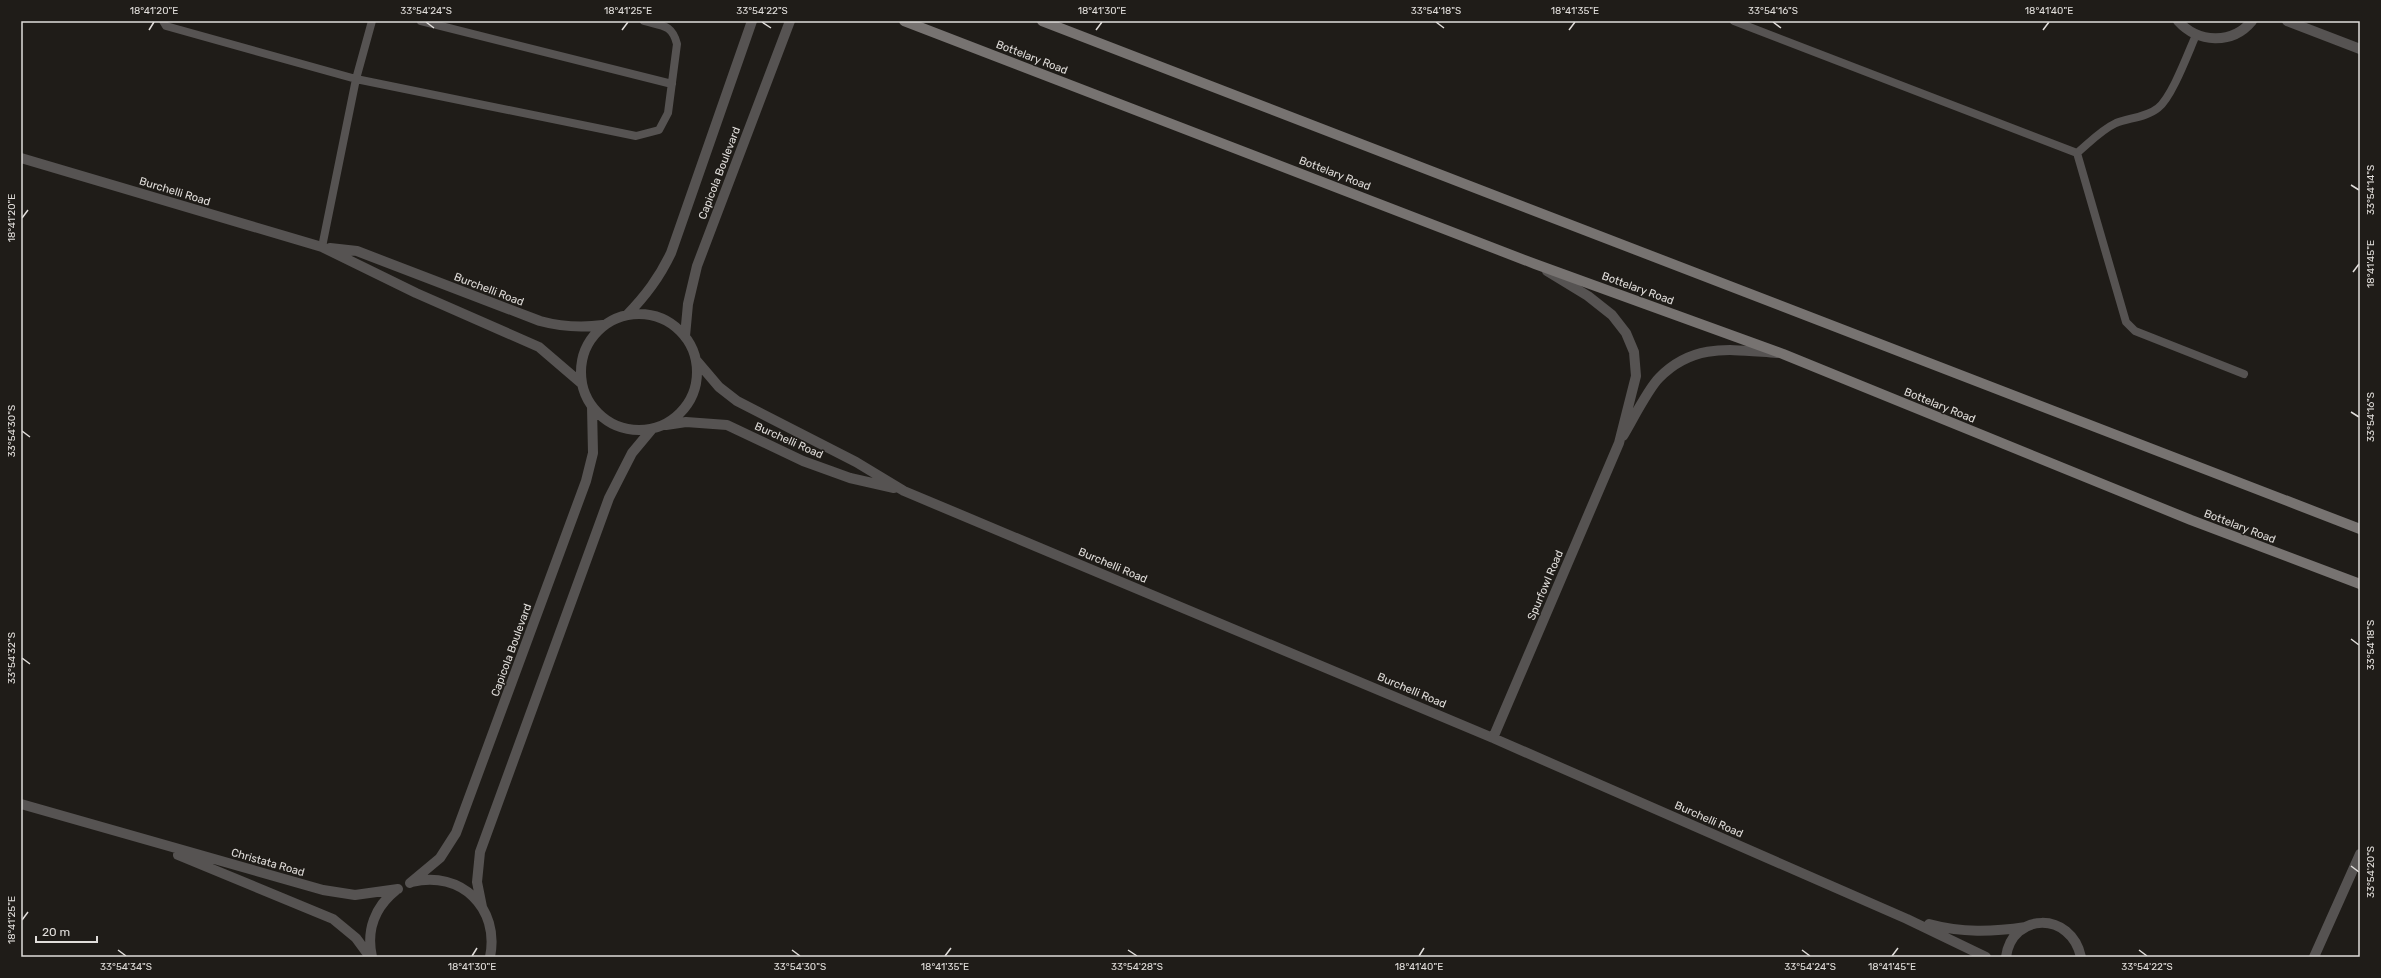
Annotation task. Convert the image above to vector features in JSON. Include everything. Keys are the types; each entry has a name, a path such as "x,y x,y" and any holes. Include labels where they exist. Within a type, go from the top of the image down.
{"main road":[{"name":"Bottelary Road","path":"904,21 1535,264 1783,354 2183,517 2360,584"},
{"path":"1042,21 2360,529"},
{"path":"2340,577 2360,592"}],"street":[{"name":"Capicola Boulevard","path":"627,315 647,295 660,277 671,253 752,21"},
{"name":"Capicola Boulevard","path":"685,336 688,304 697,266 790,21"},
{"path":"2178,21 2186,29 2196,35 2212,39 2227,38 2240,32 2252,21"},
{"path":"2287,21 2360,49"},
{"name":"Burchelli Road","path":"21,158 322,247 416,293 539,348 581,383"},
{"name":"Burchelli Road","path":"322,247 357,251 540,322 565,327 585,328 603,325"},
{"name":"Spurfowl Road","path":"1535,264 1588,296 1612,315 1626,333 1634,352 1636,376 1619,443"},
{"path":"627,315 653,315 676,327 685,336 696,360 697,373 692,398 685,409 664,425 652,429 638,430 619,427 601,417 592,407 581,383 582,357 594,334 603,325 627,315"},
{"name":"Spurfowl Road","path":"1493,738 1619,443 1658,379 1681,361 1710,350 1783,354"},
{"name":"Burchelli Road","path":"696,360 719,387 737,401 856,462 904,491 1493,738 1907,919 1986,957"},
{"name":"Capicola Boulevard","path":"410,883 440,858 456,833 586,481 593,453 592,407"},
{"name":"Burchelli Road","path":"664,425 686,422 726,426 803,461 850,478 904,491"},
{"path":"490,957 492,933 482,907 477,882 480,852 609,498 632,454 652,429"},
{"name":"Christata Road","path":"21,804 339,893 370,894 398,889"},
{"name":"Christata Road","path":"134,836 319,912 346,929 371,957"},
{"path":"2314,957 2360,854"},
{"path":"371,957 370,934 373,920 383,903 398,889 410,883 423,880 450,882 473,896 482,907"},
{"name":"Burchelli Road","path":"1907,919 1967,931 1993,932 2039,923 2051,923 2063,928 2073,936 2079,946 2081,957"},
{"path":"2006,957 2011,942 2026,926"}],"lane":[{"path":"163,21 166,26 356,79 636,136 659,130 668,113 677,44 675,33 669,27 644,21"},
{"path":"322,247 356,79 372,21"},
{"path":"422,21 672,84"},
{"path":"1734,21 2077,153"},
{"path":"2077,153 2107,128 2127,119 2152,112 2160,108 2168,96 2196,35"},
{"path":"2077,153 2126,322 2135,331 2244,374"}]}
